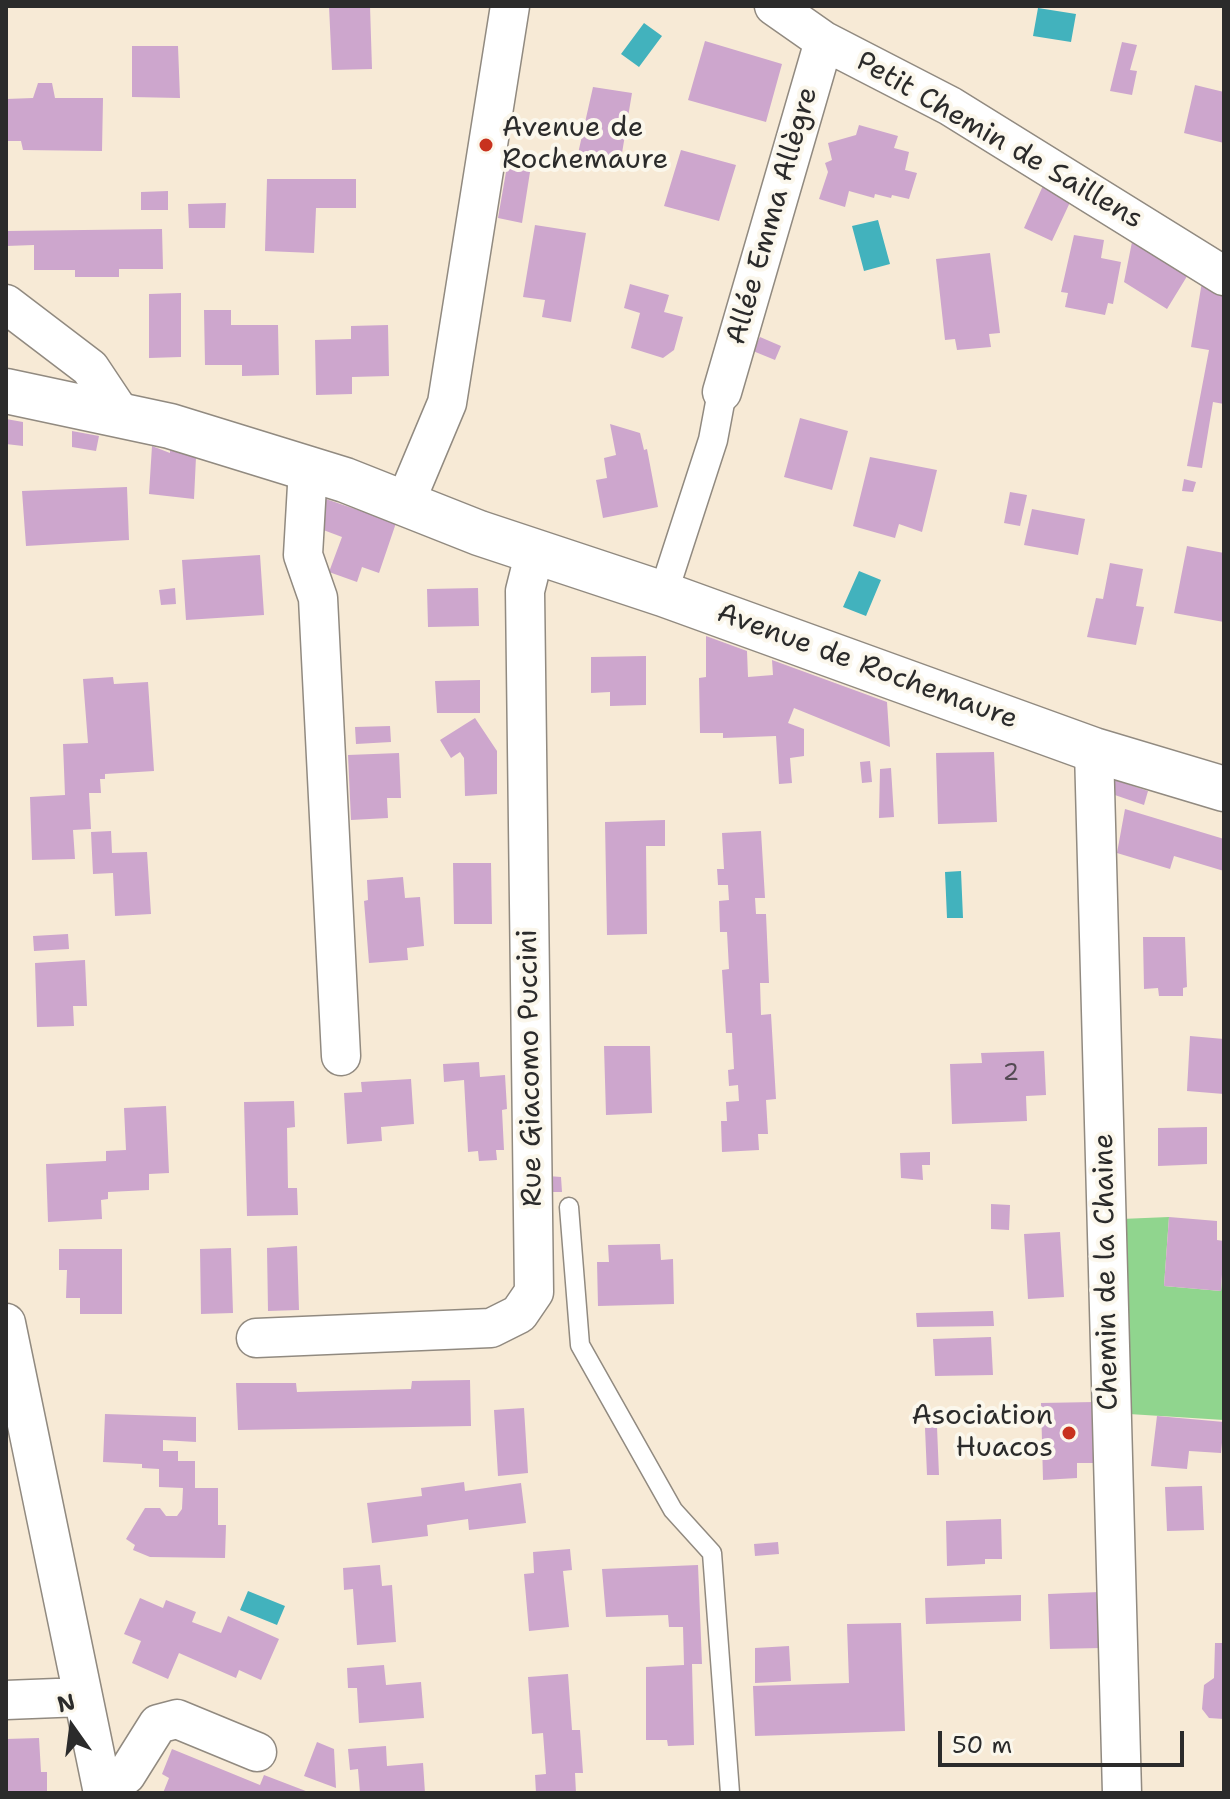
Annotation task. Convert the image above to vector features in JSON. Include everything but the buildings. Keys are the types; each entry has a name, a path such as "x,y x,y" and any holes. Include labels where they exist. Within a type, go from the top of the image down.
{"street":[{"path":"405,503 447,403 510,6"},
{"name":"Petit Chemin de Saillens","path":"774,6 824,41 950,106 1224,276"},
{"name":"Allée Emma Allègre","path":"722,392 824,41"},
{"path":"6,304 90,368 122,416"},
{"name":"Avenue de Rochemaure","path":"6,391 170,426 308,468 1094,750 1224,789"},
{"path":"663,594 713,440 722,392"},
{"path":"308,468 303,555 318,598 341,1056"},
{"name":"Rue Giacomo Puccini","path":"256,1338 491,1328 519,1314 534,1292 525,591 535,551"},
{"name":"Chemin de la Chaine","path":"1094,750 1122,1793"},
{"path":"6,1323 19,1455 82,1697 102,1788 126,1775 158,1724 177,1719 257,1752"},
{"path":"6,1700 82,1697"}],"lane":[{"path":"569,1207 580,1345 673,1510 712,1553 730,1793"}],"green space":[{"path":"1169,1217 1164,1286 1221,1291 1224,1256 1224,1420 1129,1414 1121,1219"}],"water":[{"path":"1038,8 1076,14 1071,42 1033,36"},
{"path":"644,23 662,36 639,67 621,54"},
{"path":"878,220 890,264 864,271 852,226"},
{"path":"859,571 881,580 866,616 843,607"},
{"path":"961,871 963,918 947,918 945,872"},
{"path":"248,1591 285,1606 277,1625 240,1610"}],"place":[{"name":"Avenue de Rochemaure","path":"486,145"},
{"name":"Asociation Huacos","path":"1069,1433"}]}
